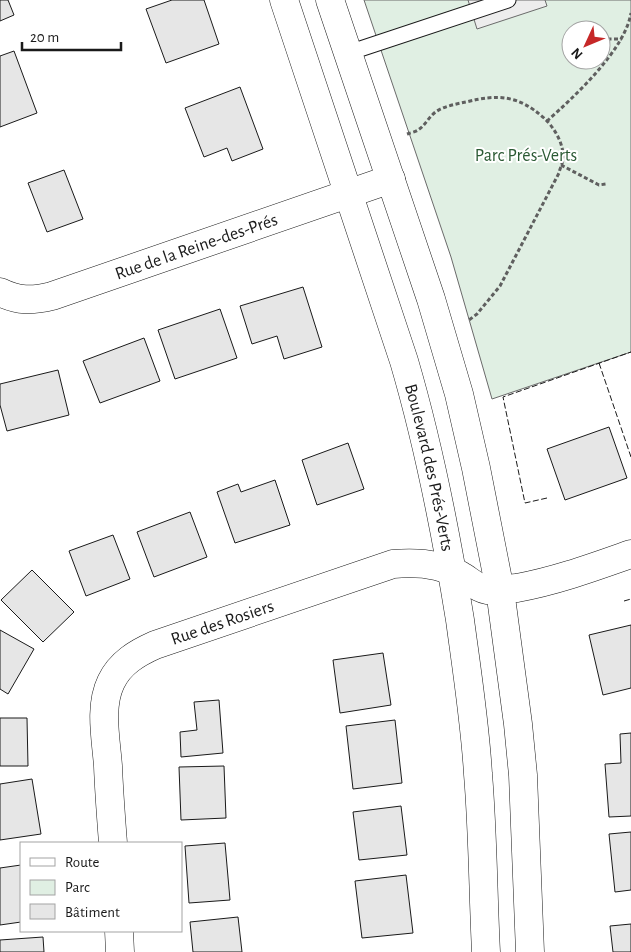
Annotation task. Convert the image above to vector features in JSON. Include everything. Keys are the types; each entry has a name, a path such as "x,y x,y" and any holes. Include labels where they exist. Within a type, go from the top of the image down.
{"street":[{"name":"Boulevard des Prés-Verts","path":"284,0 389,314 417,404 452,571 470,683 478,774 486,952"},
{"path":"330,0 432,299 459,394 478,478 500,590 523,775 530,952"},
{"name":"Rue de la Reine-des-Prés","path":"0,292 11,298 25,301 52,296 391,179"},
{"path":"500,590 554,579 631,554"},
{"name":"Rue des Rosiers","path":"113,842 104,722 106,700 111,682 122,666 136,653 154,645 393,564 410,563 439,567 462,576 475,586 486,590 500,590"},
{"path":"119,932 120,952"}],"lane":[{"path":"348,53 508,0"}],"path":[{"path":"547,120 582,90 622,39 631,13"},
{"path":"611,39 622,39"},
{"path":"404,135 419,130 428,118 437,111 449,106 486,97 502,97 515,99 530,106 551,124 561,144 563,158 559,173 500,286 478,314 466,322"},
{"path":"561,165 599,185 606,184"}],"green space":[{"name":"Parc Prés-Verts","path":"364,0 631,0 631,352 492,399 451,257"}],"shaded area":[{"path":"468,0 545,0 547,6 477,29"}],"building":[{"path":"0,0 8,0 14,15 0,21"},
{"path":"172,0 204,0 219,44 166,63 146,9"},
{"path":"14,51 37,113 0,127 0,56"},
{"path":"240,87 263,149 232,161 227,148 204,157 185,108"},
{"path":"64,170 83,219 47,232 28,183"},
{"path":"303,287 322,347 284,359 277,336 252,344 240,306"},
{"path":"220,309 237,358 175,379 158,330"},
{"path":"144,338 160,381 100,403 83,361"},
{"path":"58,370 69,415 7,431 0,405 0,384"},
{"path":"609,427 627,478 565,500 547,449"},
{"path":"348,443 364,489 317,505 302,460"},
{"path":"275,480 290,525 235,543 217,492 238,484 241,492"},
{"path":"190,512 207,557 154,577 137,532"},
{"path":"113,535 130,579 86,596 69,551"},
{"path":"32,570 74,612 43,642 1,600"},
{"path":"631,625 631,688 603,695 589,635"},
{"path":"0,630 34,649 8,694 0,689"},
{"path":"383,653 391,705 340,713 333,660"},
{"path":"219,700 223,753 181,757 180,732 197,730 194,702"},
{"path":"0,718 27,718 28,766 0,766"},
{"path":"395,720 402,783 353,789 346,726"},
{"path":"631,733 631,816 609,817 605,764 621,763 620,734"},
{"path":"224,766 226,818 181,820 179,767"},
{"path":"32,779 41,834 0,840 0,784"},
{"path":"401,806 407,855 359,860 353,812"},
{"path":"631,832 631,890 615,892 609,834"},
{"path":"225,843 230,900 189,903 185,846"},
{"path":"20,865 20,922 0,925 0,868"},
{"path":"406,875 413,933 362,938 355,881"},
{"path":"238,917 242,952 193,952 190,922"},
{"path":"631,924 631,952 613,952 610,926"},
{"path":"43,937 44,952 0,952 0,940"}],"fence":[{"path":"547,498 525,503 503,397 631,352"},
{"path":"599,363 631,457"},
{"path":"624,601 631,599"}]}
